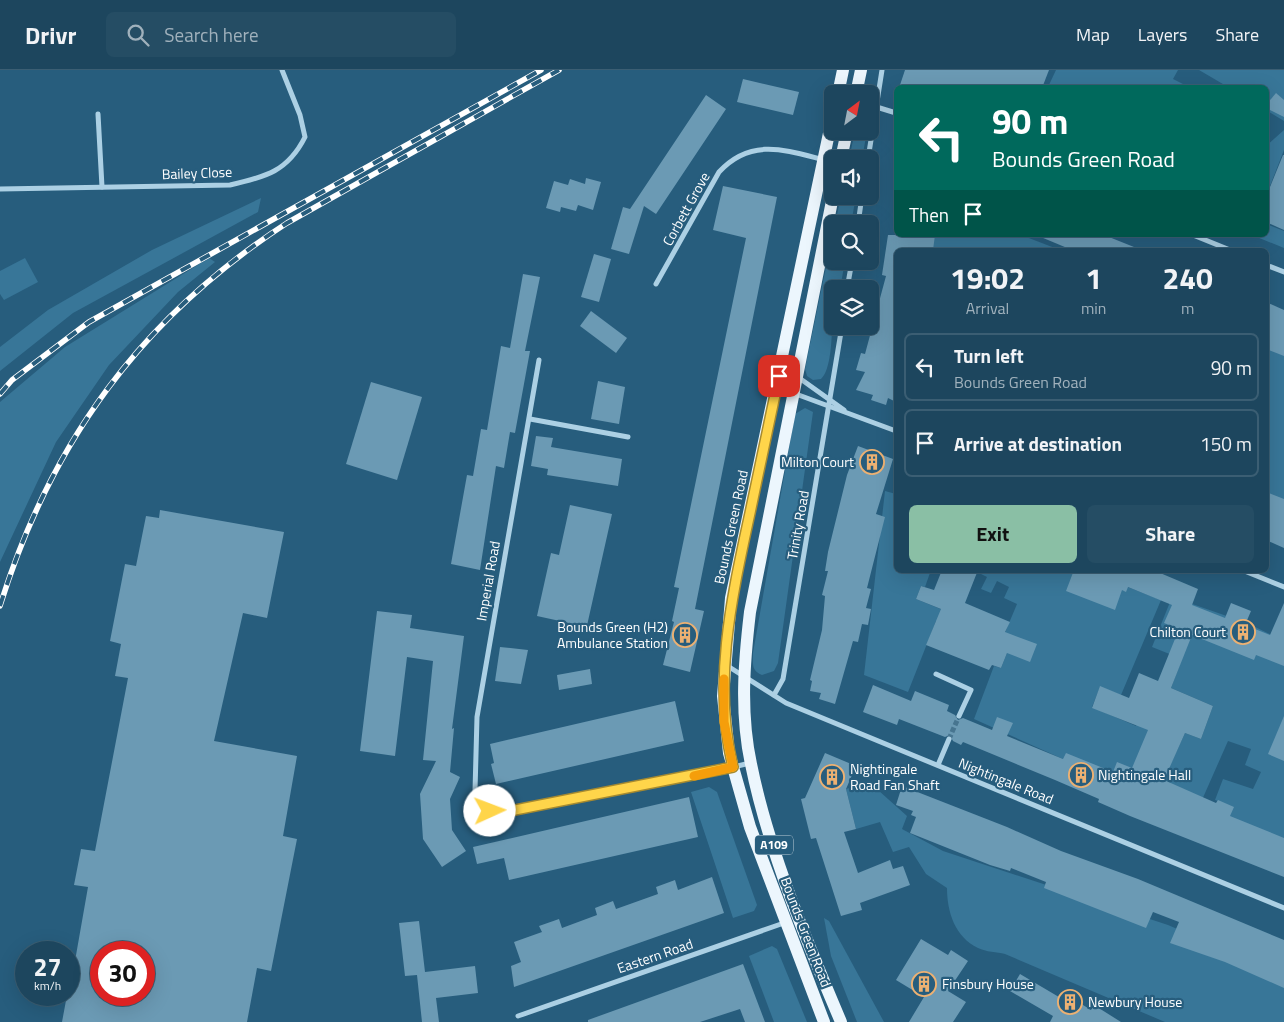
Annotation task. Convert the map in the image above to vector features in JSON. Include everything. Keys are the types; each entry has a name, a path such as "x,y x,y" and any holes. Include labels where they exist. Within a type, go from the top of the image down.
{"main road":[{"path":"840,85 843,70"},
{"path":"858,85 861,70"},
{"name":"Bounds Green Road","path":"824,178 781,365 731,598 725,664 724,722 733,767 750,827 824,1022"},
{"name":"Bounds Green Road","path":"831,205 750,612 743,674 750,763 765,821 799,918 841,1022"}],"street":[{"name":"Bailey Close","path":"0,189 230,185 262,178 276,171 290,160 305,137 300,115 282,70"},
{"path":"879,92 882,70"},
{"path":"879,108 894,112"},
{"path":"98,114 102,186"},
{"name":"Corbett Grove","path":"656,284 719,172 731,159 746,152 763,148 824,160"},
{"path":"1198,237 1225,248"},
{"path":"1269,266 1284,272"},
{"path":"822,405 829,399 832,392 841,335"},
{"name":"Imperial Road","path":"474,828 477,717 539,360"},
{"path":"781,365 846,411"},
{"path":"777,386 822,405 846,411 894,430"},
{"name":"Trinity Road","path":"774,695 783,679 830,407 829,399"},
{"path":"530,419 628,437"},
{"path":"1249,573 1284,588"},
{"name":"Nightingale Road","path":"725,664 786,703 1284,908"},
{"path":"936,674 971,690 959,716"},
{"path":"938,765 949,739"},
{"path":"476,808 500,813 750,763"},
{"name":"Eastern Road","path":"518,1016 799,918"}],"shaded area":[{"path":"1056,70 1178,70 1173,79 1185,85 1049,85"},
{"path":"1199,70 1284,70 1284,121 1269,112 1269,85 1225,85"},
{"path":"1284,130 1284,150 1270,186 1284,191 1269,198 1269,143"},
{"path":"853,140 865,140 864,150 851,150"},
{"path":"261,198 258,212 73,313 0,371 0,347 48,310 152,250"},
{"path":"839,205 854,205 853,215 837,215"},
{"path":"1269,225 1284,231 1284,248 1257,237 1269,237"},
{"path":"914,237 1026,237 1055,248 913,248"},
{"path":"25,258 38,282 4,300 0,294 0,271"},
{"path":"209,258 215,262 178,292 109,365 56,442 0,562 0,402 65,347"},
{"path":"825,270 843,270 842,280 824,280 824,335 832,335 829,362 821,379 813,380 807,376 805,369"},
{"path":"1269,337 1284,344 1284,513 1269,508"},
{"path":"805,408 813,412 778,663 774,671 762,675 754,669 753,653 795,414"},
{"path":"885,491 894,493 894,573 930,573 925,587 921,586 916,599 1004,635 1017,604 1004,598 1009,587 997,581 991,593 981,589 987,577 979,573 1092,573 1161,600 1121,695 1100,687 1092,707 1136,726 1143,709 1172,761 1185,733 1201,739 1213,706 1171,688 1182,659 1152,647 1172,597 1247,623 1284,641 1284,856 1209,825 1218,801 1215,800 1223,779 1253,789 1261,772 1245,765 1251,749 1228,741 1194,818 974,719 994,666 1001,668 1007,653 1003,648 936,621 908,692 864,675"},
{"path":"869,782 907,816 902,829 943,851 1168,925 1284,975 1284,1022 1165,1022 1005,954 978,948 958,931 951,915 947,888 926,874 909,847 893,852 880,822 856,829 846,789"},
{"path":"709,787 717,792 757,905 754,911 733,918 691,792"},
{"path":"824,918 829,921 884,1022 857,1022 831,956"},
{"path":"772,946 777,949 807,1022 774,1022 749,956"}],"building":[{"path":"905,70 1049,70 1043,85 900,85"},
{"path":"743,79 799,92 793,115 737,102"},
{"path":"1276,93 1284,100 1284,117 1269,110 1269,101"},
{"path":"706,95 726,109 656,214 644,206 629,254 611,249 623,207 630,209"},
{"path":"1284,155 1284,230 1269,223 1269,190"},
{"path":"586,178 601,182 593,210 578,205 576,211 561,207 560,212 546,208 554,181 568,185 570,179 585,184"},
{"path":"723,186 777,197 695,609 704,611 690,672 663,665 674,622 672,621 679,588 674,587 746,238 713,230"},
{"path":"888,235 894,235 894,237 935,237 933,248 894,248 894,401 888,398 886,405 871,400 873,395 856,390 865,372 856,370 861,353 865,354 870,335 879,335 879,302 886,276 882,275"},
{"path":"1041,237 1109,237 1136,248 1067,248"},
{"path":"594,254 611,259 599,302 581,297"},
{"path":"523,274 540,277 525,351 530,351 515,433 510,432 504,468 496,466 480,570 451,564 467,475 473,476 481,429 487,430 501,346 510,348"},
{"path":"1269,303 1284,310 1284,356 1269,350"},
{"path":"591,311 627,338 616,353 580,326"},
{"path":"598,381 625,387 619,424 591,419"},
{"path":"371,382 422,397 397,480 346,464"},
{"path":"536,436 553,438 551,447 622,459 618,486 547,475 548,469 531,466"},
{"path":"858,446 893,459 876,514 885,517 867,588 871,589 866,608 871,609 868,625 862,624 858,642 853,641 835,704 819,699 821,693 810,691 812,681 810,680 822,630 825,596 822,595 828,571 825,571 828,552 847,475"},
{"path":"1269,493 1284,499 1284,548 1269,541"},
{"path":"570,505 612,514 586,630 569,626 569,623 537,616 551,553 559,555"},
{"path":"160,510 284,532 267,618 243,613 214,741 297,756 283,836 297,839 271,971 257,968 247,1022 62,1022 65,1006 80,1006 78,941 88,887 74,885 81,849 95,851 128,678 115,676 121,644 110,641 125,564 136,566 146,516 159,518"},
{"path":"941,573 977,573 965,603 1010,622 1005,632 1037,644 1030,662 1007,653 1001,668 992,665 989,670 926,645 941,609 916,599 921,586 934,590"},
{"path":"1073,573 1160,573 1198,589 1192,605 1225,618 1231,603 1251,611 1245,625 1270,635 1284,603 1284,666 1256,655 1254,660 1192,635 1171,688 1213,706 1201,739 1185,733 1164,780 1216,803 1218,800 1234,807 1230,816 1284,838 1284,877 1130,816 1098,802 1099,799 963,742 961,745 953,741 950,735 945,737 899,719 897,725 863,712 873,685 911,701 915,691 949,705 947,711 955,715 958,720 963,718 992,730 997,717 1013,723 1007,736 1063,759 1066,753 1113,772 1117,762 1132,768 1148,730 1092,708 1100,686 1129,698 1139,673 1158,681 1179,629 1164,623 1172,605 1128,587 1126,592 1122,590 1115,610 1066,591"},
{"path":"377,611 412,615 410,628 464,636 452,729 454,728 450,772 460,777 450,799 452,830 466,851 442,867 423,839 420,794 436,761 423,760 433,661 407,657 395,756 360,751"},
{"path":"500,647 528,650 521,684 495,681"},
{"name":"Bounds Green (H2) Ambulance Station","path":"590,669 592,684 559,690 557,675"},
{"path":"675,701 684,741 496,784 491,764 494,763 490,744"},
{"path":"1284,716 1284,761 1268,754"},
{"path":"825,753 856,766 846,789 856,829 844,832 858,873 890,860 893,869 903,866 910,885 860,903 862,910 841,916 816,838 811,839 801,799 805,798"},
{"path":"902,786 1007,827 1061,851 1138,879 1284,940 1284,988 1225,962 1170,943 1179,922 1153,912 1146,928 1044,888 1046,882 1011,868 1010,871 990,865 910,833 916,817 911,815 913,811 896,805"},
{"path":"689,797 698,837 509,880 504,858 477,864 473,847"},
{"path":"712,877 724,913 514,987 511,966 521,962 514,942 542,932 539,926 559,919 562,928 597,915 595,908 613,901 616,909 658,894 656,887 675,880 678,890"},
{"path":"419,921 425,972 475,966 478,993 436,998 439,1022 422,1022 417,975 405,976 399,923"},
{"name":"Finsbury House","path":"921,939 948,955 951,950 968,961 948,991 966,1002 953,1022 909,1022 924,997 896,980"},
{"path":"743,964 765,1022 745,1022 740,1009 700,1022 588,1022 588,1020"},
{"path":"1020,974 1064,1000 1067,995 1091,1010 1094,1005 1121,1022 1050,1022 1053,1016 1010,991"}],"tunnel":[{"path":"949,739 959,716"}],"railway":[{"path":"0,394 12,380 89,322 541,70"},
{"path":"0,606 21,546 46,490 75,437 108,388 146,342 188,299 235,260 287,223 559,70"}],"slow traffic":[{"path":"694,776 733,767 724,722 724,679"}],"place":[{"name":"Milton Court","path":"872,462"},
{"name":"Chilton Court","path":"1243,632"},
{"name":"Bounds Green (H2) Ambulance Station","path":"685,635"},
{"name":"Nightingale Hall","path":"1081,775"},
{"name":"Nightingale Road Fan Shaft","path":"832,777"},
{"name":"Finsbury House","path":"924,984"},
{"name":"Newbury House","path":"1070,1002"}],"route":[{"path":"490,811 500,813 733,767 724,722 723,696 731,598 779,376"}]}
